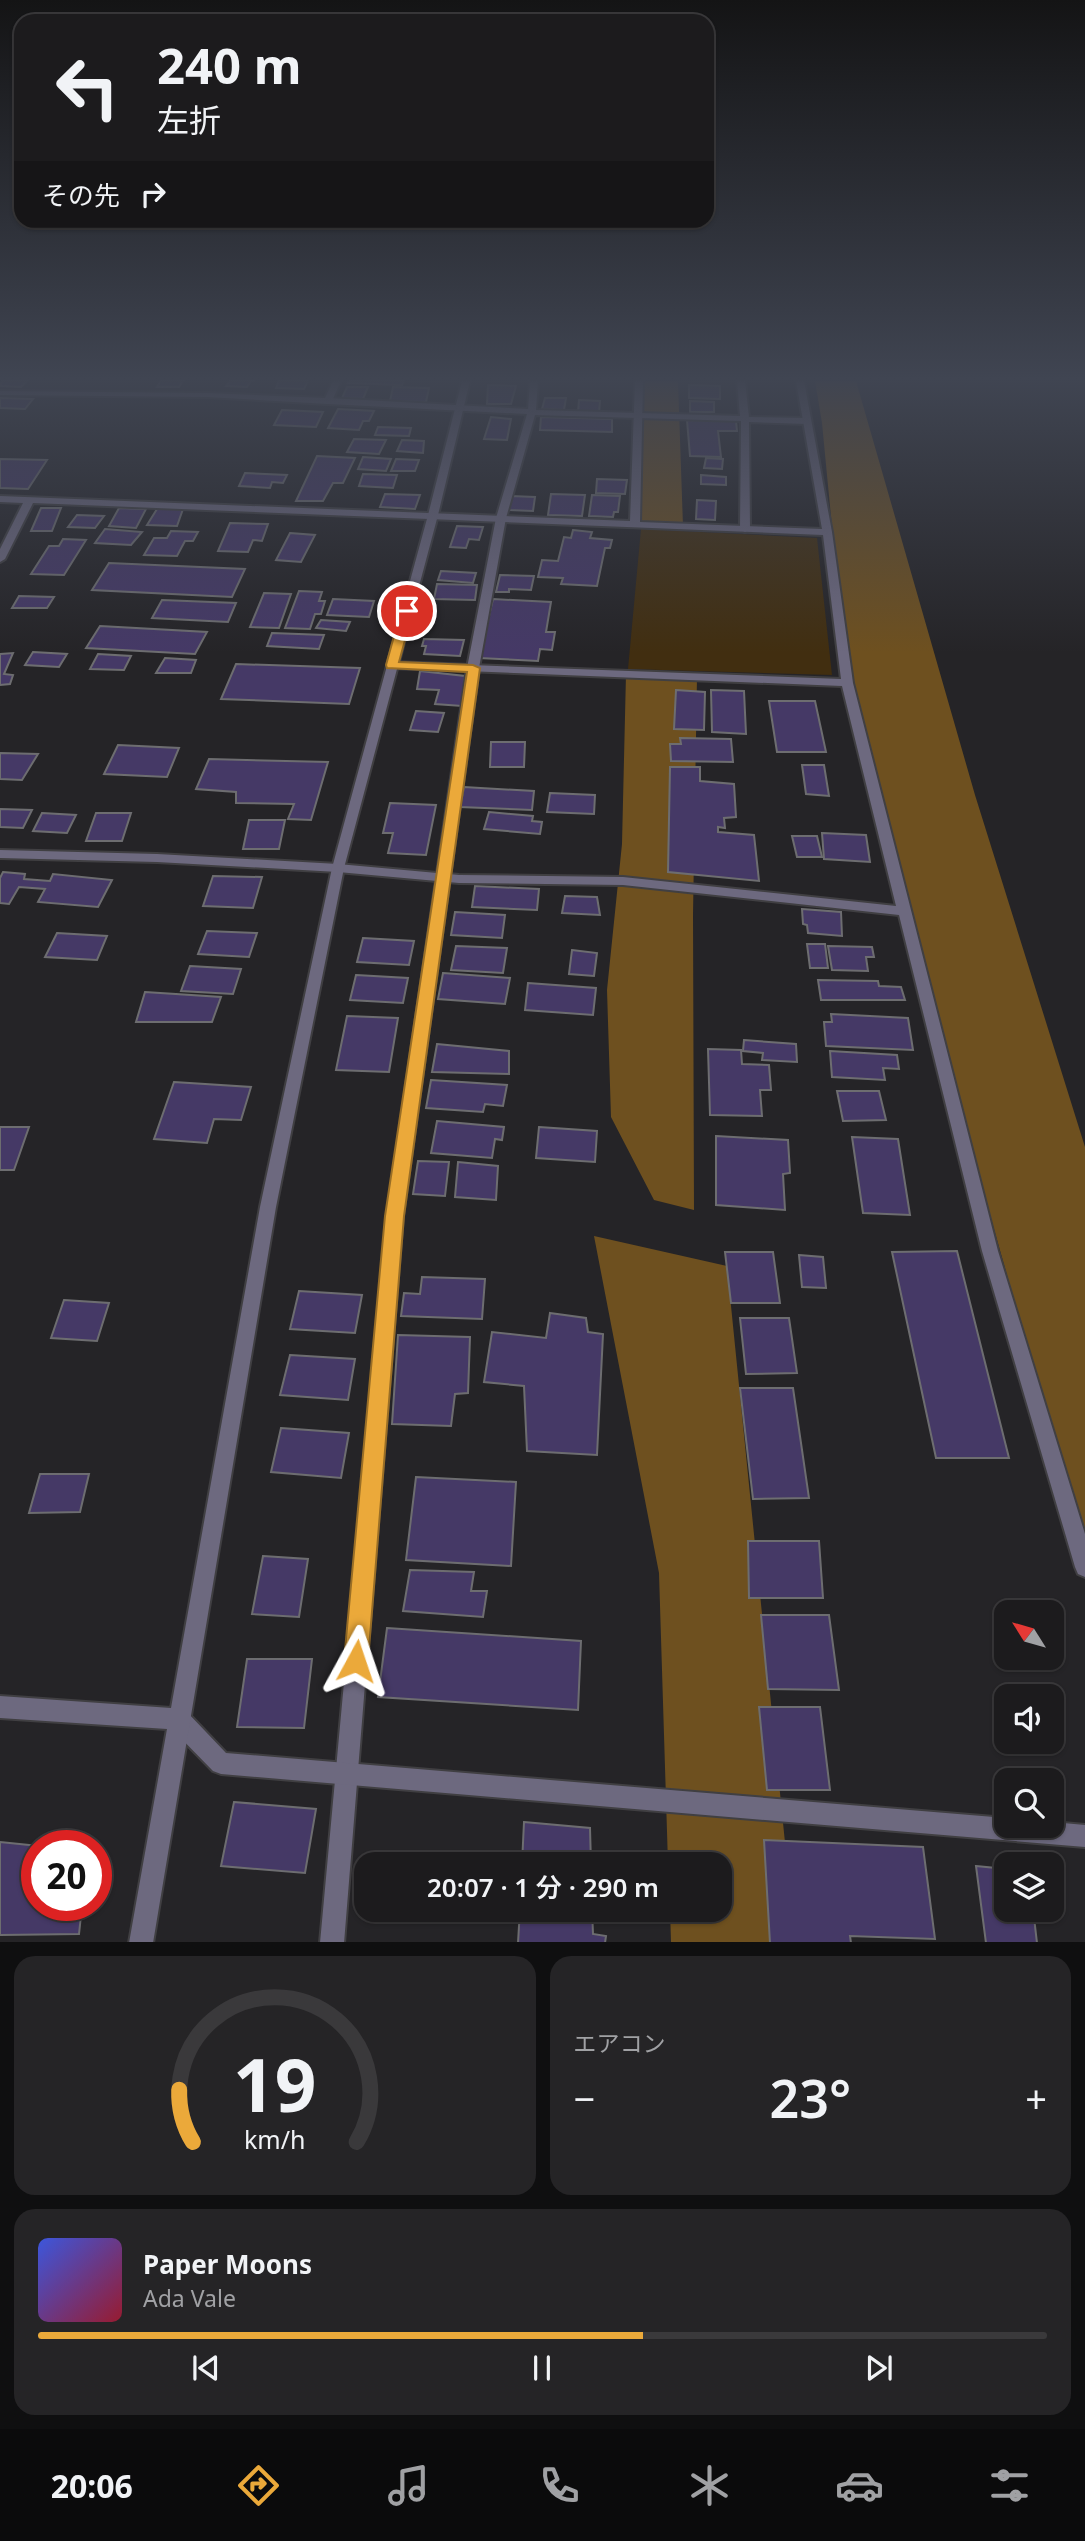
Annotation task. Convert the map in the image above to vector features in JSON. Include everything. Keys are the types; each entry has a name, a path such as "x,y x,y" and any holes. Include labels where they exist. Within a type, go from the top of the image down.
{"street":[{"path":"141,1942 268,1207 338,868 444,472"},
{"path":"332,1942 395,1216 473,668 501,518 515,472"},
{"path":"635,524 636,472"},
{"path":"745,472 745,529"},
{"path":"816,472 847,683 990,1251 1085,1567"},
{"path":"0,499 827,532"},
{"path":"0,559 30,499"},
{"path":"392,665 847,683"},
{"path":"0,854 157,858 338,868 459,879 623,881 904,911"},
{"path":"0,1707 178,1719 221,1763 1085,1836"}],"shaded area":[{"path":"636,472 681,472 683,526 635,524"},
{"path":"827,472 882,472 975,795 1085,1147 1085,1551 904,911 847,683"},
{"path":"641,529 817,538 832,675 628,669"},
{"path":"626,674 697,677 693,915 694,1210 654,1200 611,1117 607,990 622,844"},
{"path":"594,1236 727,1266 795,1942 671,1942 670,1922 732,1922 732,1852 668,1852 659,1573"}],"building":[{"path":"0,472 39,472 28,489 0,488"},
{"path":"310,472 348,472 343,483 333,483 323,501 296,501"},
{"path":"245,473 287,475 283,483 272,482 270,488 239,486"},
{"path":"363,474 397,475 393,488 359,486"},
{"path":"701,475 726,477 726,485 701,484"},
{"path":"597,479 627,480 625,494 596,493"},
{"path":"385,494 420,495 415,509 380,507"},
{"path":"551,494 585,495 582,516 548,515"},
{"path":"592,495 620,496 618,512 614,512 613,517 589,516"},
{"path":"511,496 535,497 533,511 509,510"},
{"path":"697,500 716,501 715,520 696,519"},
{"path":"41,508 61,508 52,531 31,531"},
{"path":"119,508 146,509 136,528 109,526"},
{"path":"157,509 183,509 177,526 147,525"},
{"path":"77,515 104,516 95,528 68,527"},
{"path":"230,523 268,524 262,541 253,540 248,552 218,551"},
{"path":"457,526 483,527 479,540 469,539 466,548 450,547"},
{"path":"105,529 142,532 131,545 95,543"},
{"path":"573,530 592,532 590,538 612,540 610,548 605,548 597,586 561,584 563,578 538,577 542,560 558,561 564,537 571,538"},
{"path":"171,531 198,532 193,541 185,541 177,556 144,555 154,538 167,538"},
{"path":"290,533 315,535 301,562 276,560"},
{"path":"63,539 86,540 64,575 31,574 49,546 59,546"},
{"path":"109,563 245,569 232,597 92,590"},
{"path":"441,571 476,573 473,583 438,580"},
{"path":"500,575 534,576 531,590 509,589 509,592 496,592"},
{"path":"437,584 477,585 475,600 434,599"},
{"path":"299,591 322,592 319,601 325,601 321,614 315,614 310,629 285,628"},
{"path":"264,593 291,594 279,628 250,627"},
{"path":"19,596 54,597 47,608 12,608"},
{"path":"333,599 374,601 369,617 327,615"},
{"path":"493,599 551,602 546,632 555,632 552,650 540,649 538,661 479,658"},
{"path":"162,600 236,603 228,622 152,618"},
{"path":"321,620 350,622 346,631 316,628"},
{"path":"100,626 207,632 195,654 86,648"},
{"path":"272,633 324,635 319,649 267,646"},
{"path":"424,639 464,640 460,656 424,654"},
{"path":"33,652 67,654 59,667 25,665"},
{"path":"13,653 4,674 13,675 10,684 0,685 0,654"},
{"path":"98,654 131,656 124,670 90,669"},
{"path":"165,658 196,660 191,673 156,673"},
{"path":"236,664 360,668 349,704 221,699"},
{"path":"420,671 465,676 462,706 435,704 439,690 417,689"},
{"path":"676,690 705,692 704,730 674,729"},
{"path":"711,690 744,691 746,734 712,732"},
{"path":"769,701 815,701 826,752 777,752"},
{"path":"416,711 444,713 438,732 410,730"},
{"path":"680,738 731,739 733,762 671,761 670,744 681,744"},
{"path":"491,742 525,742 524,767 490,767"},
{"path":"118,745 179,748 167,777 104,774"},
{"path":"0,753 38,754 22,780 0,779"},
{"path":"209,759 328,762 311,820 288,819 294,804 236,803 236,792 196,789"},
{"path":"802,765 824,765 829,796 806,794"},
{"path":"670,767 700,767 700,781 734,784 736,817 724,818 725,828 718,827 718,832 754,835 759,881 668,872"},
{"path":"464,787 534,791 532,810 460,807"},
{"path":"550,793 595,795 594,814 547,812"},
{"path":"390,803 436,805 426,855 388,853 393,833 383,833"},
{"path":"0,809 32,810 23,828 0,827"},
{"path":"489,812 533,816 532,821 542,822 540,834 484,829"},
{"path":"42,813 76,815 67,833 33,831"},
{"path":"96,813 131,813 122,841 86,841"},
{"path":"249,820 285,820 279,849 243,849"},
{"path":"822,833 866,835 870,862 824,859"},
{"path":"792,836 817,836 822,857 797,857"},
{"path":"3,872 25,874 24,879 50,881 53,874 112,880 98,907 38,902 45,889 19,887 9,904 0,903 0,878"},
{"path":"213,876 262,877 253,908 203,906"},
{"path":"475,886 539,889 537,910 472,907"},
{"path":"565,896 597,897 600,915 562,913"},
{"path":"802,909 841,912 842,936 808,933 807,925 803,924"},
{"path":"455,912 505,915 502,938 451,935"},
{"path":"207,931 257,933 249,957 198,954"},
{"path":"57,933 107,936 97,960 45,957"},
{"path":"363,938 414,941 409,965 357,962"},
{"path":"807,944 825,944 828,968 810,968"},
{"path":"456,946 507,948 503,973 451,970"},
{"path":"828,946 872,947 874,957 866,957 868,971 832,970"},
{"path":"572,950 597,953 594,976 569,974"},
{"path":"190,966 241,969 233,994 181,991"},
{"path":"443,973 510,978 505,1004 438,999"},
{"path":"356,975 408,978 403,1003 350,1000"},
{"path":"818,980 878,981 879,986 901,987 905,1000 821,1000"},
{"path":"528,983 596,988 593,1015 525,1010"},
{"path":"145,992 221,997 212,1022 136,1022"},
{"path":"831,1014 908,1018 913,1050 826,1046 824,1022 832,1022"},
{"path":"347,1016 398,1018 389,1072 336,1070"},
{"path":"744,1040 796,1044 797,1062 762,1060 763,1053 743,1051"},
{"path":"437,1044 509,1051 509,1074 432,1072"},
{"path":"708,1049 741,1050 742,1064 769,1065 771,1090 760,1090 762,1116 710,1115"},
{"path":"830,1051 897,1055 899,1069 883,1068 885,1080 832,1077"},
{"path":"431,1080 507,1085 503,1106 485,1104 483,1112 426,1108"},
{"path":"174,1082 251,1087 241,1120 214,1119 207,1143 154,1139"},
{"path":"837,1091 879,1091 886,1120 843,1121"},
{"path":"437,1121 504,1127 502,1140 495,1139 492,1158 431,1153"},
{"path":"0,1127 29,1127 14,1170 0,1170"},
{"path":"539,1127 597,1131 595,1162 536,1158"},
{"path":"716,1136 788,1140 790,1173 783,1174 785,1210 716,1205"},
{"path":"852,1137 898,1139 910,1215 863,1213"},
{"path":"418,1161 449,1162 445,1196 413,1194"},
{"path":"458,1162 498,1166 496,1200 455,1197"},
{"path":"957,1251 1009,1458 936,1458 892,1252"},
{"path":"725,1252 773,1252 780,1303 731,1303"},
{"path":"799,1255 823,1257 826,1288 802,1287"},
{"path":"422,1277 485,1279 482,1319 401,1316 404,1293 420,1294"},
{"path":"299,1291 362,1295 355,1333 290,1329"},
{"path":"64,1300 109,1303 97,1341 51,1338"},
{"path":"550,1313 586,1318 588,1332 603,1334 597,1455 527,1451 524,1386 484,1382 492,1332 546,1338"},
{"path":"740,1318 789,1318 797,1373 746,1374"},
{"path":"398,1335 470,1337 468,1393 455,1394 451,1426 392,1424"},
{"path":"290,1355 355,1359 348,1400 280,1395"},
{"path":"740,1388 793,1388 809,1498 753,1499"},
{"path":"281,1428 349,1433 341,1478 271,1472"},
{"path":"40,1474 89,1474 80,1512 29,1513"},
{"path":"416,1477 516,1482 511,1566 406,1560"},
{"path":"748,1541 819,1541 823,1598 749,1598"},
{"path":"263,1556 308,1559 299,1617 252,1614"},
{"path":"410,1570 474,1572 471,1591 487,1591 483,1617 403,1611"},
{"path":"761,1615 829,1615 839,1690 768,1689"},
{"path":"387,1628 581,1641 578,1710 378,1697"},
{"path":"247,1659 312,1659 304,1728 237,1727"},
{"path":"759,1707 820,1707 830,1790 767,1790"},
{"path":"234,1802 316,1809 305,1873 221,1866"},
{"path":"524,1822 590,1828 591,1852 523,1852"},
{"path":"764,1840 923,1847 935,1939 850,1936 851,1942 770,1942"},
{"path":"0,1842 21,1844 21,1921 80,1921 79,1934 0,1935"},
{"path":"976,1866 994,1868 994,1922 1035,1922 1037,1942 986,1942"},
{"path":"519,1922 593,1922 593,1934 606,1936 605,1942 518,1942"}],"route":[{"path":"356,1661 395,1216 473,668 392,665 407,611"}]}
